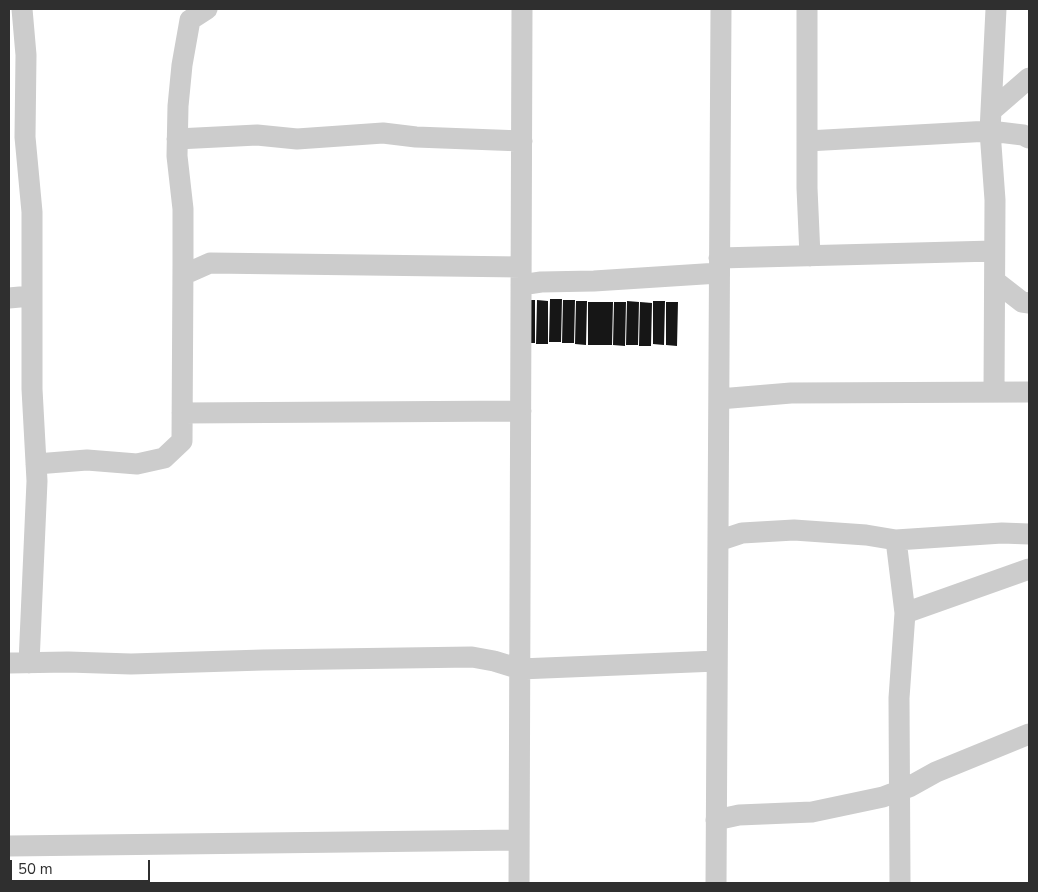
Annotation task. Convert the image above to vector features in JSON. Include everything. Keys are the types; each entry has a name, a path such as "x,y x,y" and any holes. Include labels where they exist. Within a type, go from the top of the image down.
{"street":[{"path":"22,9 26,55 25,137 32,212 32,389 36,464 19,663 131,664 472,657 494,660 520,669 717,660"},
{"path":"36,464 87,460 136,464 164,458 182,441 182,209 177,139 182,65 190,20 207,9"},
{"path":"519,883 522,9"},
{"path":"716,883 721,9"},
{"path":"807,9 810,256"},
{"path":"994,391 995,281 990,121 996,9"},
{"path":"990,121 1029,78"},
{"path":"808,141 990,121 1029,138"},
{"path":"177,139 257,135 297,139 383,133 416,137 522,141"},
{"path":"183,275 210,262 521,276 541,282 594,281 719,265 810,256 994,251"},
{"path":"995,281 1022,302 1029,303"},
{"path":"9,298 31,296"},
{"path":"718,399 791,394 1029,392"},
{"path":"182,413 521,411"},
{"path":"718,541 742,534 794,530 866,535 896,540 1002,532 1029,534"},
{"path":"896,540 904,613 899,698 900,883"},
{"path":"904,613 1029,570"},
{"path":"716,820 739,815 812,812 883,797 936,772 1029,734"},
{"path":"9,846 519,840"}],"building":[{"path":"550,299 562,299 561,342 549,342"},
{"path":"524,300 535,300 535,343 523,343"},
{"path":"537,300 548,301 548,344 536,344"},
{"path":"563,300 575,300 574,343 562,343"},
{"path":"576,301 587,301 586,345 575,344"},
{"path":"627,301 639,302 638,345 626,345"},
{"path":"653,301 665,301 664,345 653,344"},
{"path":"588,302 613,302 612,345 588,345"},
{"path":"614,302 626,302 625,346 613,345"},
{"path":"640,302 652,303 651,346 639,346"},
{"path":"666,302 678,302 677,346 666,345"}]}
